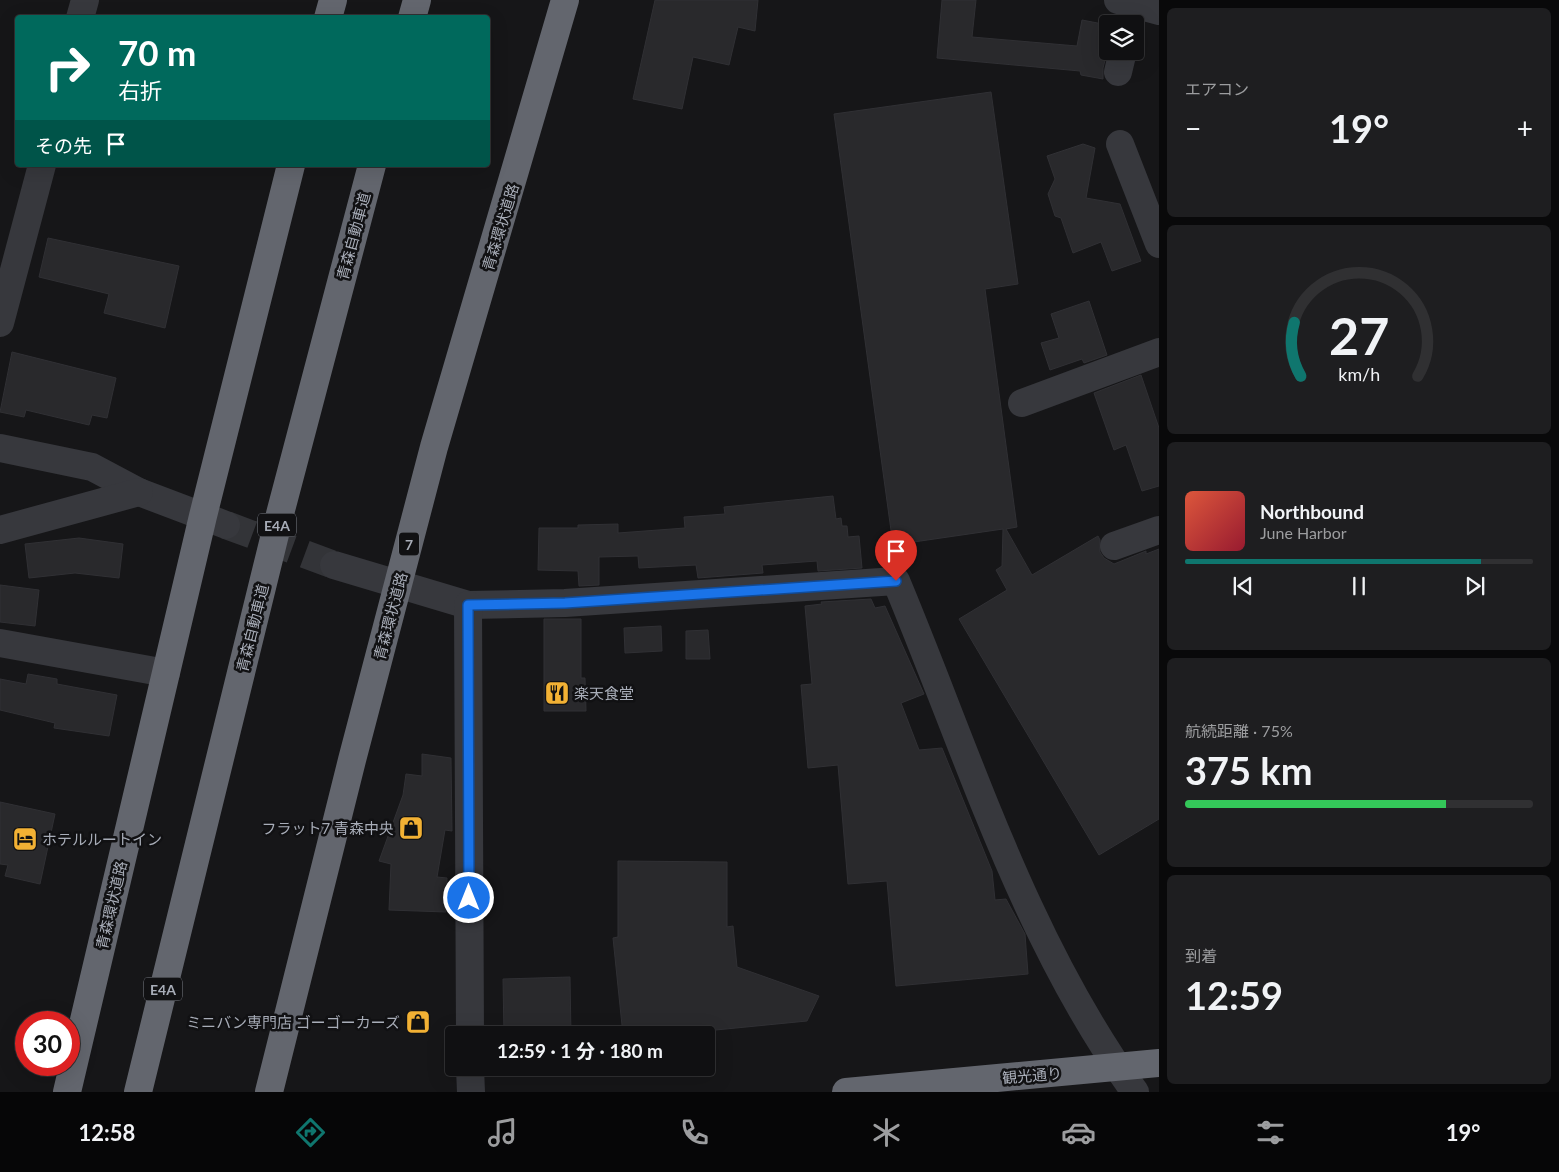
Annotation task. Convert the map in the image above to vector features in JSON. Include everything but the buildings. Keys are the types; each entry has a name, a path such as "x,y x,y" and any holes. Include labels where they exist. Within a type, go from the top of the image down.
{"highway":[{"path":"329,15 333,0"},
{"path":"413,15 417,0"},
{"name":"青森環状道路","path":"269,1092 352,760 434,447 565,0"},
{"name":"青森環状道路","path":"67,1092 166,673 215,521 291,167"},
{"name":"青森自動車道","path":"138,1092 279,520 371,167"},
{"name":"観光通り","path":"846,1092 1159,1064"}],"street":[{"path":"81,15 85,0"},
{"path":"1120,144 1159,244"},
{"path":"0,323 41,167"},
{"path":"1022,403 1159,352"},
{"path":"0,448 92,467 139,492 215,521"},
{"path":"0,530 139,492"},
{"path":"1114,546 1159,530"},
{"path":"334,565 398,586 468,605 575,603 896,581 1007,859 1086,1018 1135,1092"},
{"path":"468,605 470,1026"},
{"path":"0,643 166,673"},
{"path":"470,1076 471,1092"}],"tunnel":[{"path":"226,525 334,565"}],"place":[{"name":"楽天食堂","path":"557,693"},
{"name":"フラット7 青森中央","path":"411,828"},
{"name":"ホテルルートイン","path":"25,839"},
{"name":"ミニバン専門店 ゴーゴーカーズ","path":"418,1022"}],"route":[{"path":"469,898 468,605 565,603 896,581"}]}
